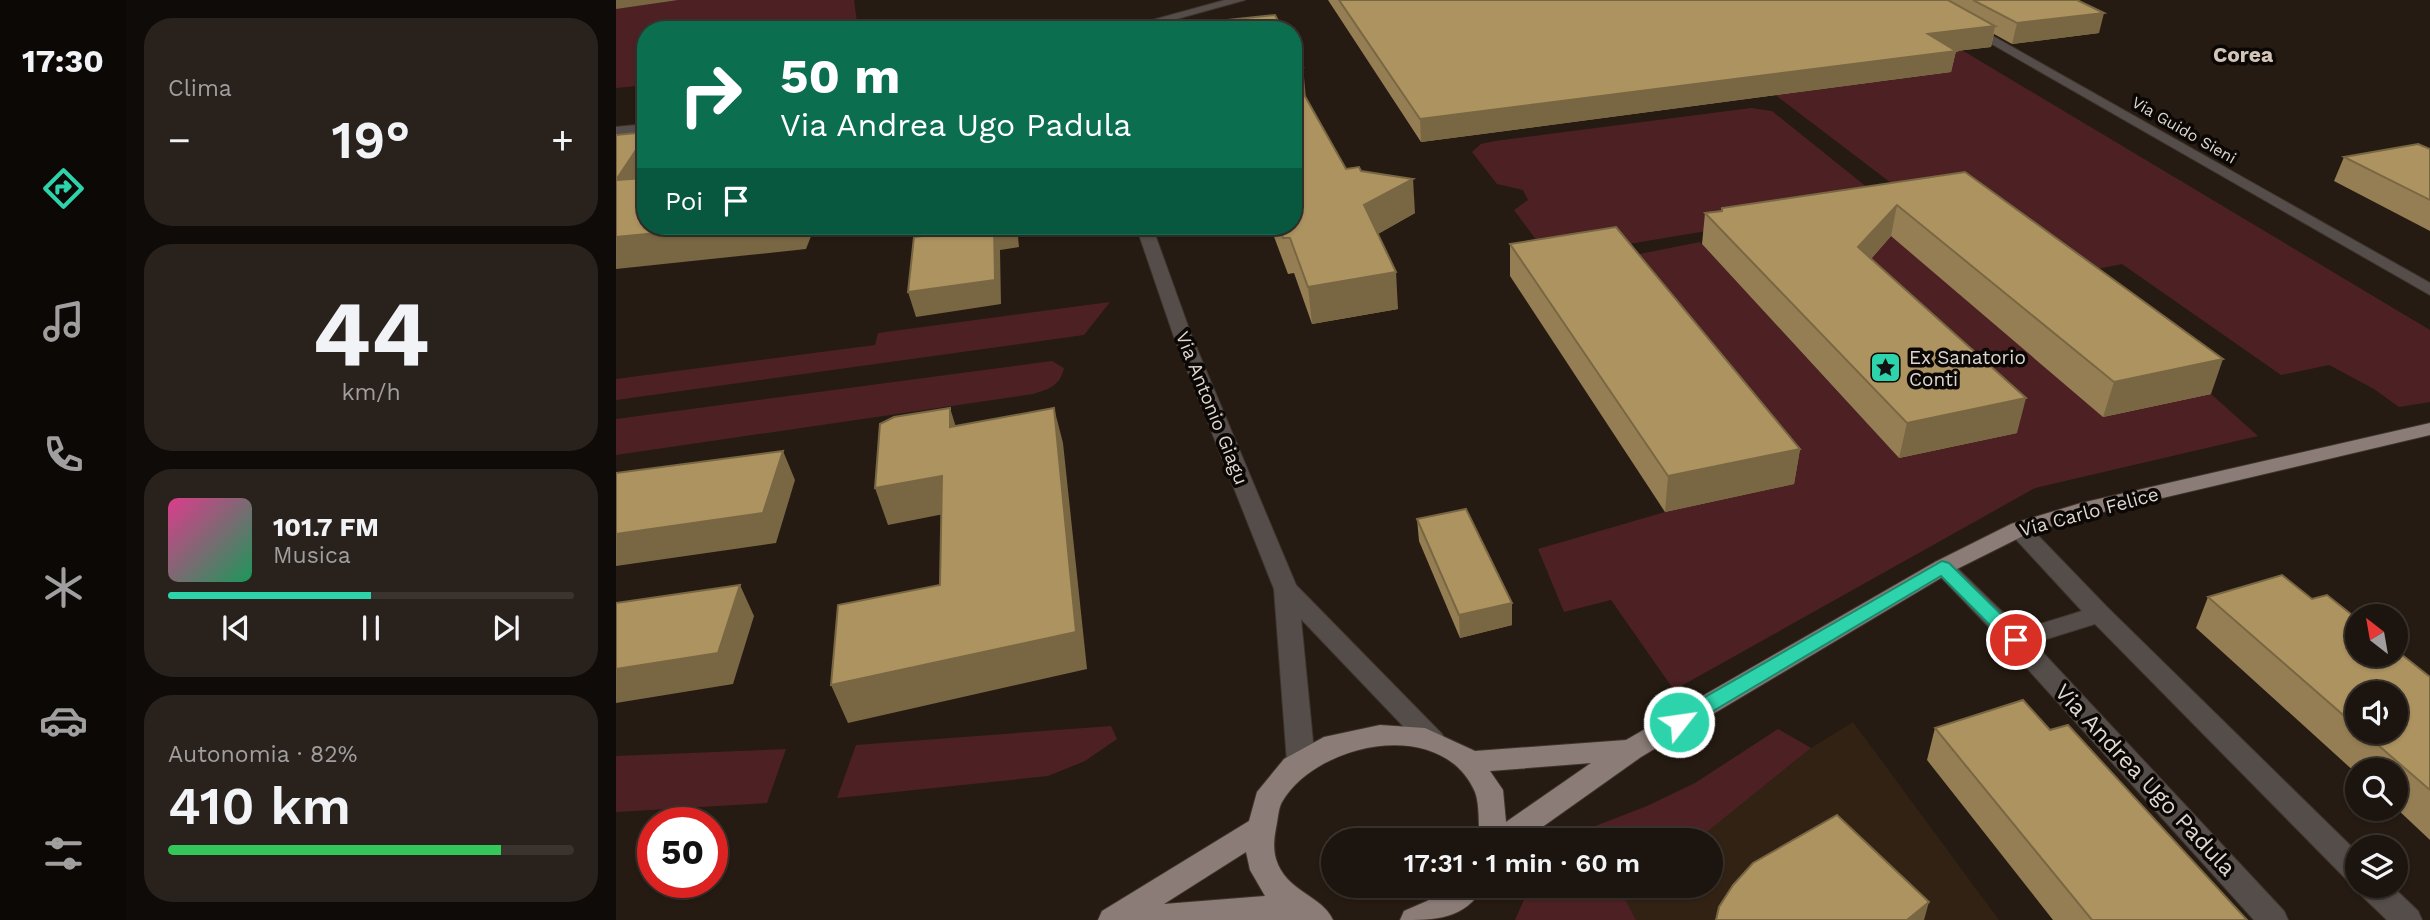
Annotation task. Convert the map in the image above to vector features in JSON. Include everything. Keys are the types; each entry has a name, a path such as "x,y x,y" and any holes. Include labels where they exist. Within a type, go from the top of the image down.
{"main road":[{"name":"Via Carlo Felice","path":"1519,828 1631,750 1942,567 2020,529 2081,510 2430,429"},
{"path":"1307,914 1272,885 1260,859 1258,830 1266,804 1280,781 1301,762 1332,745 1365,735 1400,733 1433,741 1469,762 1489,786 1497,816 1496,828"},
{"name":"Via Carlo Felice","path":"1469,762 1631,750"},
{"path":"1113,920 1258,830"},
{"path":"1415,920 1462,901"},
{"path":"1133,920 1307,914"}],"street":[{"path":"1157,21 1239,0"},
{"name":"Via Guido Sieni","path":"1921,0 2430,290"},
{"path":"616,131 637,129"},
{"name":"Via Antonio Giagu","path":"1147,235 1184,337 1286,589 1301,762"},
{"path":"2020,529 2099,614 2345,858"},
{"name":"Via Andrea Ugo Padula","path":"1942,567 2016,640 2273,920"},
{"name":"Via Antonio Giagu","path":"1286,589 1433,741"},
{"path":"2016,640 2099,614"},
{"path":"2384,898 2407,920"}],"shaded area":[{"path":"616,0 854,0 857,21 637,21 637,86 616,88"},
{"path":"1759,0 1877,82 1950,72 1878,0 2430,330 2430,402 2399,407 2374,389 2329,365 2281,375 2122,264 2057,277 1924,208 1774,94"},
{"path":"1751,108 1772,111 1879,197 1874,203 1563,255 1543,249 1514,210 1528,200 1523,190 1497,184 1472,152 1481,144 1495,141"},
{"path":"1868,217 2211,394 2258,436 2035,488 1674,690 1611,600 1564,612 1538,549 1665,512 1794,484 1614,259 1700,242 1899,458 1797,226"},
{"path":"1110,302 1084,335 616,400 616,379 875,345 878,333"},
{"path":"1052,361 1064,368 1060,379 1049,388 1033,394 616,455 616,419"},
{"path":"1853,722 1999,920 1636,920 1624,898 1723,898 1723,828 1712,828 1811,748"},
{"path":"1111,726 1117,739 1085,761 1048,776 837,798 856,745"},
{"path":"1778,729 1811,748 1712,828 1590,828 1647,806 1695,783"},
{"path":"786,749 767,803 637,807 637,811 616,812 616,756"},
{"path":"1525,898 1624,898 1636,920 1515,920"}],"building":[{"path":"1339,0 1948,0 1995,26 1928,34 1956,51 1420,119"},
{"path":"1973,0 2077,0 2104,13 2017,23"},
{"path":"1275,15 1278,21 1217,21"},
{"path":"1302,91 1346,169 1359,167 1361,171 1413,179 1364,205 1396,272 1308,287 1290,238 1283,238 1282,235 1302,235"},
{"path":"637,133 637,148 616,180 616,135"},
{"path":"2418,144 2430,149 2430,200 2344,157"},
{"path":"1965,172 2223,359 2114,382 1897,205 1858,247 2026,398 1907,423 1705,213 1722,211 1722,208"},
{"path":"637,179 637,235 616,237 616,180"},
{"path":"1616,227 1800,449 1668,476 1510,244"},
{"path":"994,235 995,280 908,292 914,237"},
{"path":"950,408 950,427 1054,408 1076,632 831,685 838,605 940,585 942,476 875,488 880,424 894,417"},
{"path":"783,451 763,513 616,534 616,473"},
{"path":"1466,509 1512,603 1459,615 1417,519"},
{"path":"2282,575 2312,599 2327,595 2345,609 2345,667 2408,667 2408,660 2430,677 2430,790 2408,771 2408,758 2393,758 2377,744 2408,744 2408,681 2345,681 2345,717 2208,597"},
{"path":"740,585 718,653 616,669 616,603"},
{"path":"2023,700 2050,730 2068,725 2247,920 2092,920 1935,728"},
{"path":"1837,815 1929,902 1907,920 1716,920 1719,907 1733,885 1753,863"}],"place":[{"name":"Ex Sanatorio Conti","path":"1886,368"}],"district":[{"name":"Corea","path":"2243,54"}],"route":[{"path":"1679,722 1942,567 2016,640"}]}
